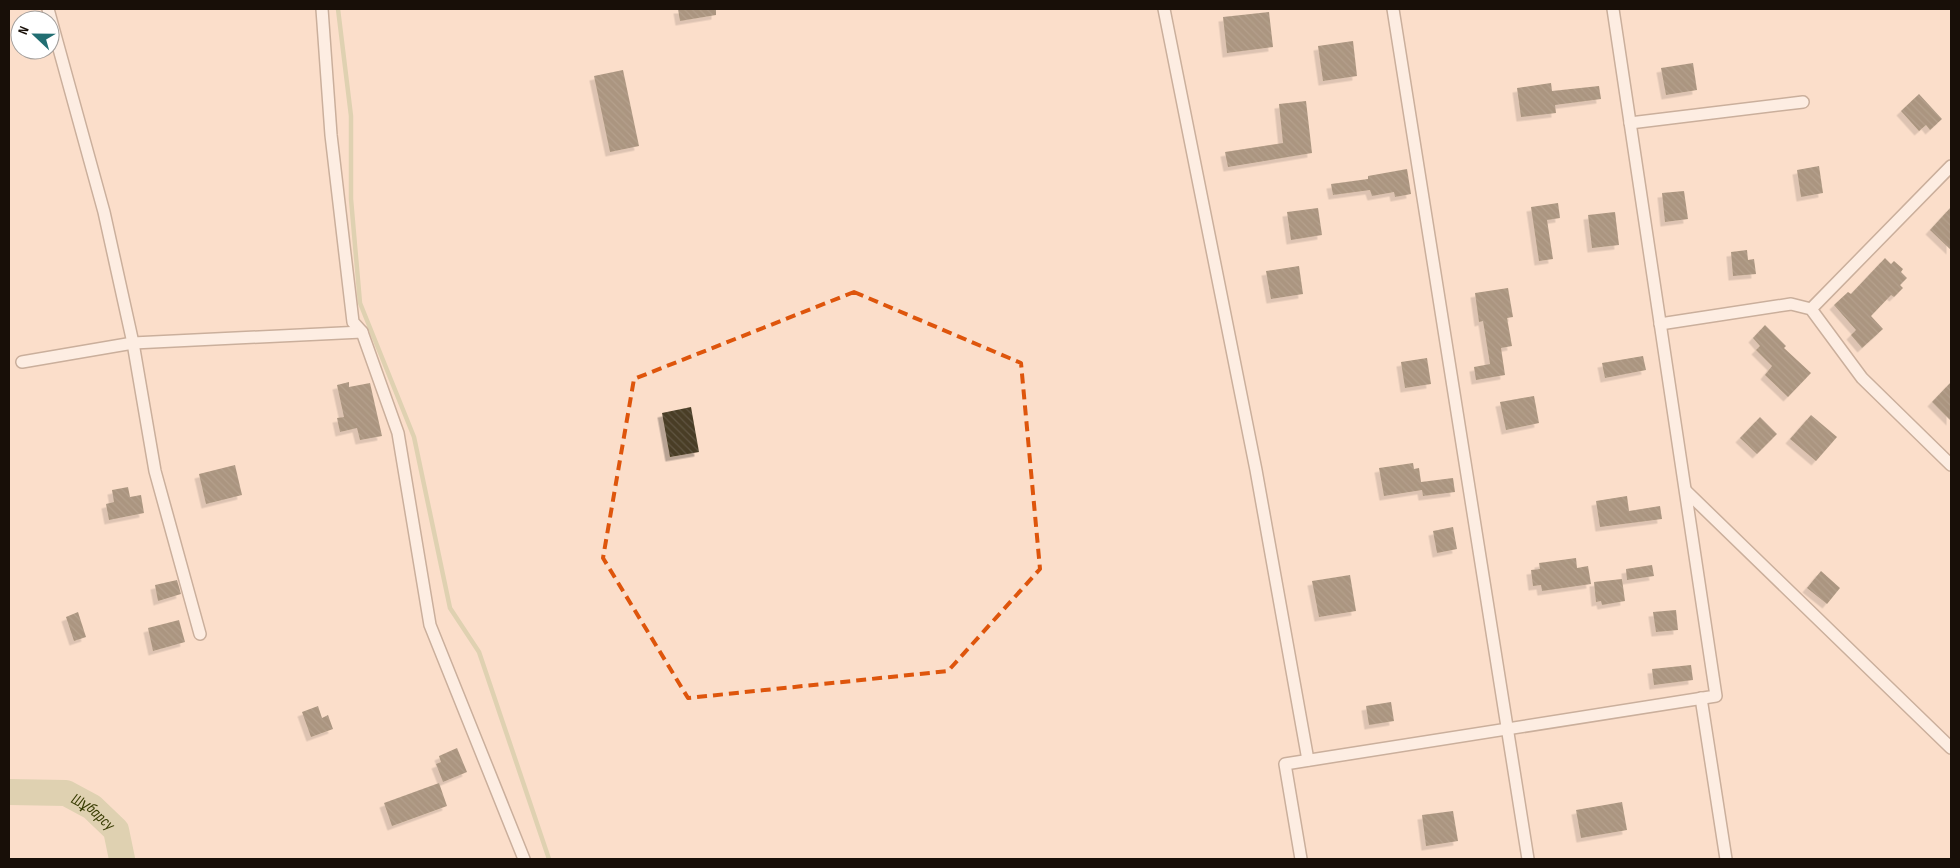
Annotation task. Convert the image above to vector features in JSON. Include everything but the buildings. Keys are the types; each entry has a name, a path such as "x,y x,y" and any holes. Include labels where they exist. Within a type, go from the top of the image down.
{"street":[{"path":"48,9 104,212 133,343 155,471 200,634"},
{"path":"322,9 331,135 349,301 353,322 362,332 398,433 430,625 524,859"},
{"path":"1164,9 1256,470 1308,760"},
{"path":"1393,9 1528,859"},
{"path":"1301,859 1284,764 1716,696 1613,9"},
{"path":"1630,123 1803,102"},
{"path":"1811,309 1951,166"},
{"path":"1660,324 1791,304 1811,309 1862,378 1951,464"},
{"path":"22,362 133,343 362,332"},
{"path":"1686,491 1951,748"},
{"path":"1701,698 1726,859"}],"highlighted area":[{"path":"854,292 1021,363 1040,569 948,671 688,698 603,558 634,379"}],"waterway":[{"path":"338,9 351,116 351,199 360,303 414,437 450,608 479,652 549,859"},
{"name":"Шұбарсу","path":"9,792 66,793 92,807 116,830 122,859"}]}
